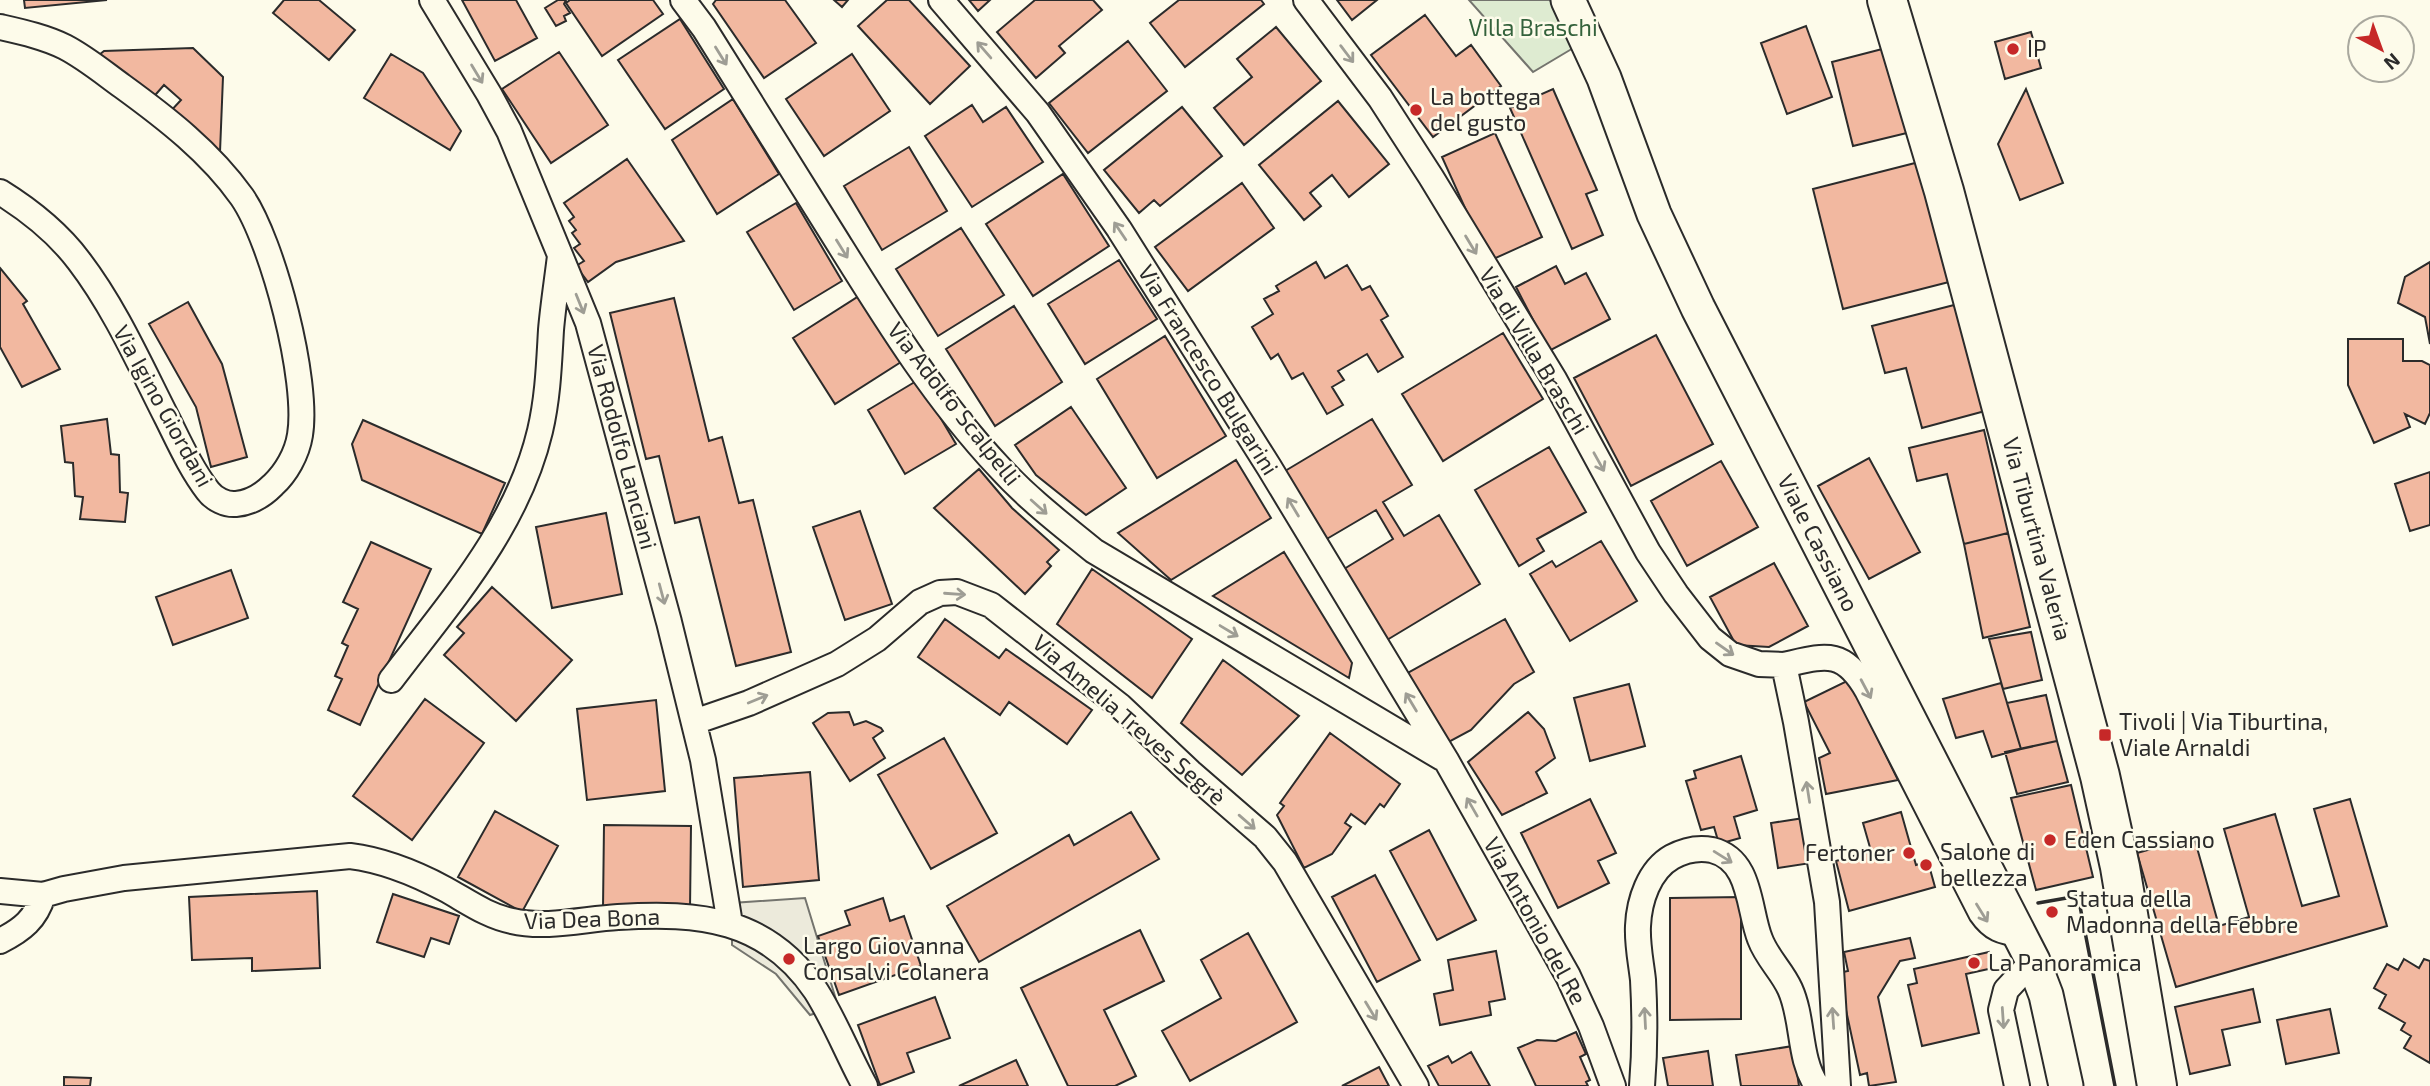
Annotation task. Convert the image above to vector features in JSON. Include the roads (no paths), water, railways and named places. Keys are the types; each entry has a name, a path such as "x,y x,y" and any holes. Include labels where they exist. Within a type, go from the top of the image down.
{"main road":[{"name":"Via Tiburtina Valeria","path":"1887,0 1944,191 2100,776 2120,867 2157,1086"}],"street":[{"path":"416,0 437,8"},
{"name":"Via Adolfo Scalpelli","path":"683,0 704,28 895,333 983,450 1015,484 1094,551 1446,760"},
{"name":"Via Francesco Bulgarini","path":"941,0 1038,113 1119,229 1262,455 1446,760"},
{"name":"Via di Villa Braschi","path":"1306,0 1380,98 1431,177 1554,379 1648,552 1676,594 1710,638 1723,649 1752,663 1775,667 1825,656 1843,661 1852,668 1867,690 1981,913 1991,926 2027,947"},
{"name":"Viale Cassiano","path":"1568,0 1604,78 1654,214 1698,308 2027,947 2046,995 2066,1086"},
{"name":"Via Rodolfo Lanciani","path":"437,8 509,131 588,323 669,622 703,760 730,924"},
{"name":"Via Igino Giordani","path":"0,27 30,34 66,48 117,82 171,122 209,158 250,211 270,259 294,346 300,395 301,430 298,445 285,471 270,488 254,499 236,504 217,499 209,492 185,453 130,346 90,277 67,246 40,221 0,192"},
{"path":"391,680 482,559 508,517 527,472 546,399 560,256"},
{"name":"Via Amelia Treves Segrè","path":"694,722 749,703 837,664 869,645 909,610 931,597 957,592 980,599 1007,617 1137,720 1190,772 1274,846 1416,1086"},
{"path":"1784,665 1827,902 1839,1086"},
{"name":"Via Antonio del Re","path":"1446,760 1574,988 1613,1086"},
{"path":"1642,1086 1646,1034 1638,931 1642,903 1649,881 1661,865 1682,852 1701,848 1727,857 1744,878 1757,933 1793,997 1808,1067 1817,1086"},
{"name":"Via Dea Bona","path":"0,891 43,895 124,878 350,856 376,860 417,876 485,912 512,921 541,923 626,916 705,918 730,924 775,948 807,979 828,1012 865,1086"},
{"path":"0,941 28,923 38,911 43,895"},
{"path":"2017,1086 2001,1010 2006,990 2027,947"}],"place":[{"name":"IP","path":"2013,49"},
{"name":"La bottega del gusto","path":"1416,110"},
{"name":"Tivoli | Via Tiburtina, Viale Arnaldi","path":"2105,735"},
{"name":"Eden Cassiano","path":"2050,840"},
{"name":"Fertoner","path":"1909,853"},
{"name":"Salone di bellezza","path":"1926,865"},
{"name":"Statua della Madonna della Febbre","path":"2052,912"},
{"name":"Largo Giovanna Consalvi Colanera","path":"789,959"},
{"name":"La Panoramica","path":"1974,963"}],"park label":[{"name":"Villa Braschi","path":"1533,28"}]}
